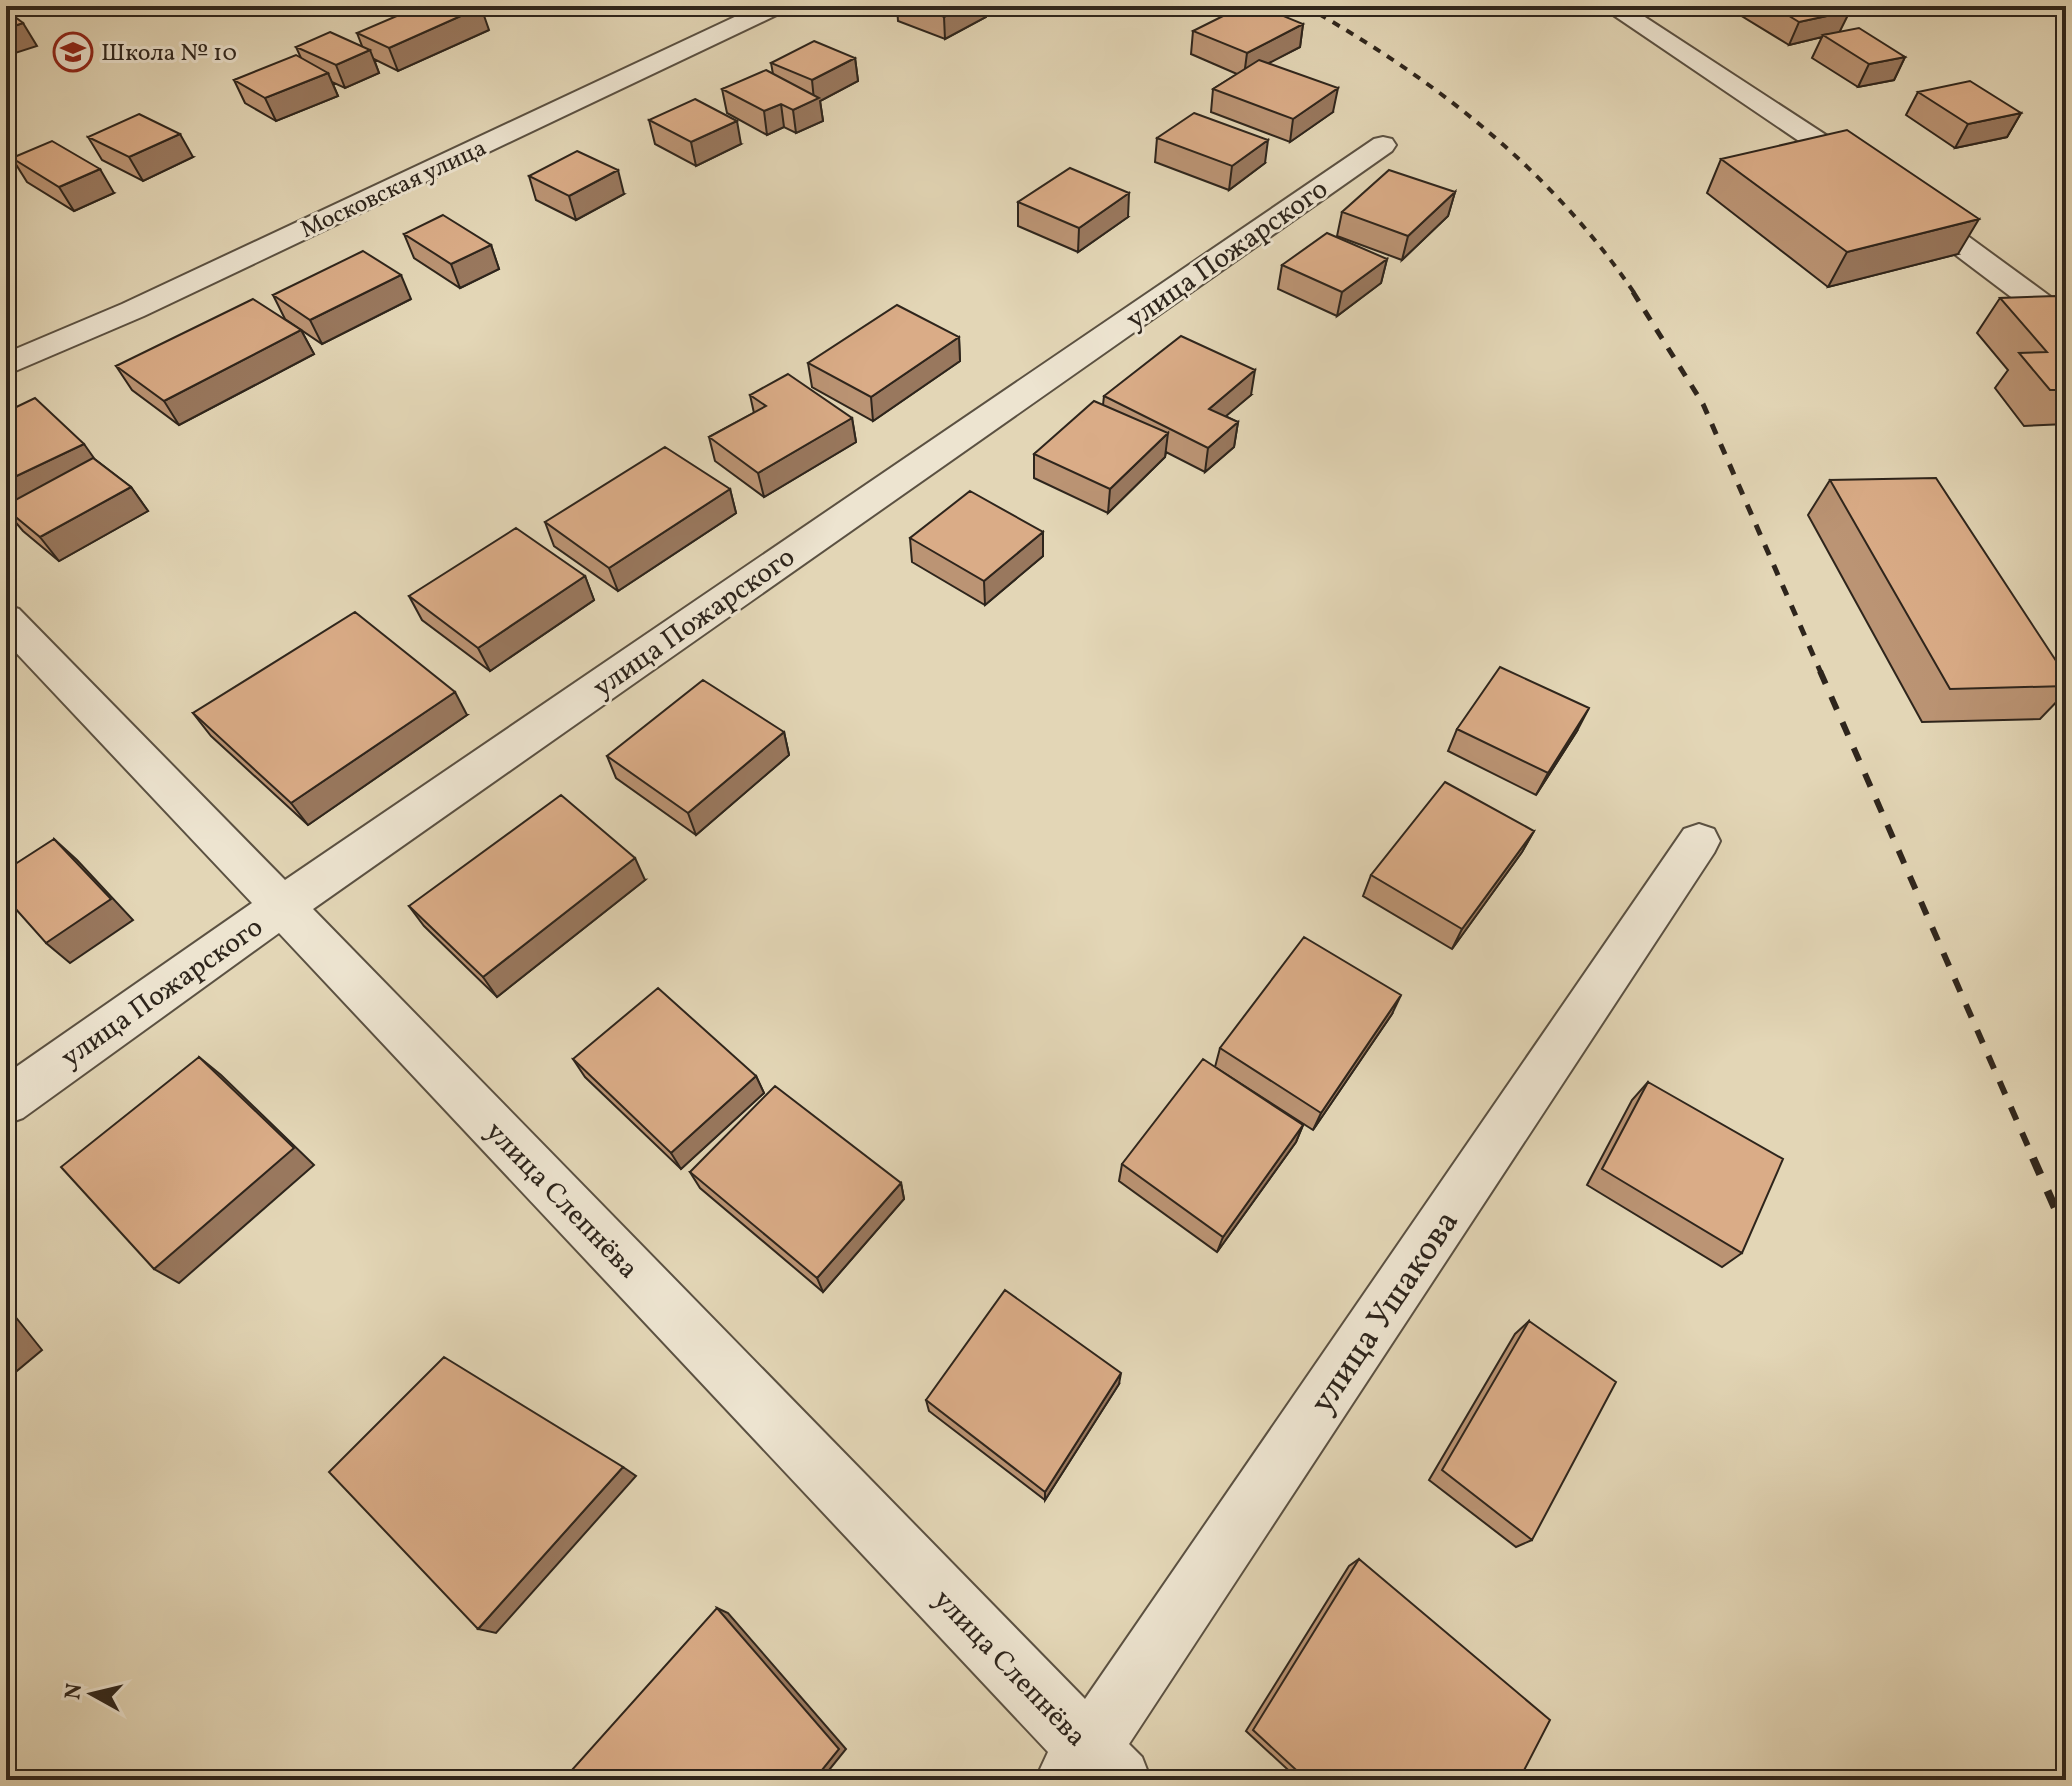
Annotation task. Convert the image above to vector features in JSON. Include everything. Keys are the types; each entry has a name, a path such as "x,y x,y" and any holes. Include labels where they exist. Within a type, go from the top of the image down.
{"street":[{"name":"Московская улица","path":"6,365 133,310 777,6"},
{"path":"1612,6 1887,190 2066,323"},
{"name":"улица Пожарского","path":"6,1102 282,906 1383,145"},
{"name":"улица Слепнёва","path":"6,618 282,906 1091,1769"},
{"name":"улица Ушакова","path":"1091,1769 1699,841"}],"building":[{"path":"420,6 481,7 389,48 357,33"},
{"path":"916,6 964,6 944,17"},
{"path":"1243,6 1259,6 1303,24 1247,53 1193,31"},
{"path":"1773,6 1842,6 1850,11 1799,22"},
{"path":"7,11 23,23 6,29"},
{"path":"1859,28 1905,57 1869,64 1823,35"},
{"path":"330,32 370,50 336,65 296,47"},
{"path":"814,41 855,58 812,80 771,63"},
{"path":"296,55 328,73 265,98 234,80"},
{"path":"1259,60 1338,88 1293,119 1213,89"},
{"path":"766,70 819,98 793,110 781,104 764,111 722,89"},
{"path":"1970,81 2021,113 1968,124 1918,92"},
{"path":"695,99 737,121 691,142 649,120"},
{"path":"1194,113 1268,140 1232,166 1157,138"},
{"path":"139,114 180,134 129,157 88,137"},
{"path":"1847,130 1979,219 1847,252 1721,159"},
{"path":"52,141 100,169 59,187 12,158"},
{"path":"577,151 618,170 569,196 529,176"},
{"path":"1070,168 1129,193 1079,228 1018,202"},
{"path":"1389,170 1455,192 1408,236 1342,212"},
{"path":"443,215 491,245 451,264 404,234"},
{"path":"1327,233 1387,259 1342,292 1282,265"},
{"path":"363,251 401,275 310,320 273,295"},
{"path":"2056,296 2066,307 2066,390 2050,390 2019,353 2047,352 2000,298"},
{"path":"253,299 301,330 164,401 116,366"},
{"path":"897,305 959,337 871,397 808,363"},
{"path":"1181,336 1255,370 1209,409 1238,422 1208,448 1104,396"},
{"path":"788,374 852,418 758,473 709,437 766,406 750,395"},
{"path":"35,398 84,444 6,481 6,412"},
{"path":"1094,401 1168,433 1110,489 1034,454"},
{"path":"665,447 730,489 609,568 545,522"},
{"path":"93,458 131,487 40,537 6,509 6,505"},
{"path":"1936,478 2066,676 2066,686 1950,689 1830,480"},
{"path":"970,491 1043,532 984,581 910,538"},
{"path":"516,528 585,576 478,648 409,596"},
{"path":"355,612 455,692 291,803 193,713"},
{"path":"1500,667 1589,708 1548,773 1457,729"},
{"path":"703,680 784,732 688,813 607,756"},
{"path":"1445,782 1534,831 1462,929 1371,875"},
{"path":"561,795 635,858 483,977 409,906"},
{"path":"54,839 111,899 46,943 6,898 6,870"},
{"path":"1304,937 1401,995 1321,1113 1220,1048"},
{"path":"658,988 756,1076 671,1153 573,1059"},
{"path":"199,1057 294,1148 154,1269 61,1167"},
{"path":"1203,1059 1303,1125 1223,1237 1122,1164"},
{"path":"1648,1082 1783,1159 1742,1253 1602,1169"},
{"path":"775,1086 901,1183 817,1278 690,1172"},
{"path":"1005,1290 1121,1373 1045,1492 926,1400"},
{"path":"1529,1321 1616,1382 1532,1540 1442,1470"},
{"path":"444,1357 623,1467 478,1629 329,1472"},
{"path":"1359,1559 1550,1720 1519,1780 1307,1780 1253,1730"},
{"path":"717,1608 839,1749 814,1780 563,1780"}],"railway":[{"path":"1305,6 1400,65 1487,131 1528,167 1566,207 1635,294"},
{"path":"1633,292 1703,404 1821,673"},
{"path":"1820,671 2034,1160"},
{"path":"2033,1158 2066,1233"}],"place":[{"name":"Школа № 10","path":"73,52"}]}
